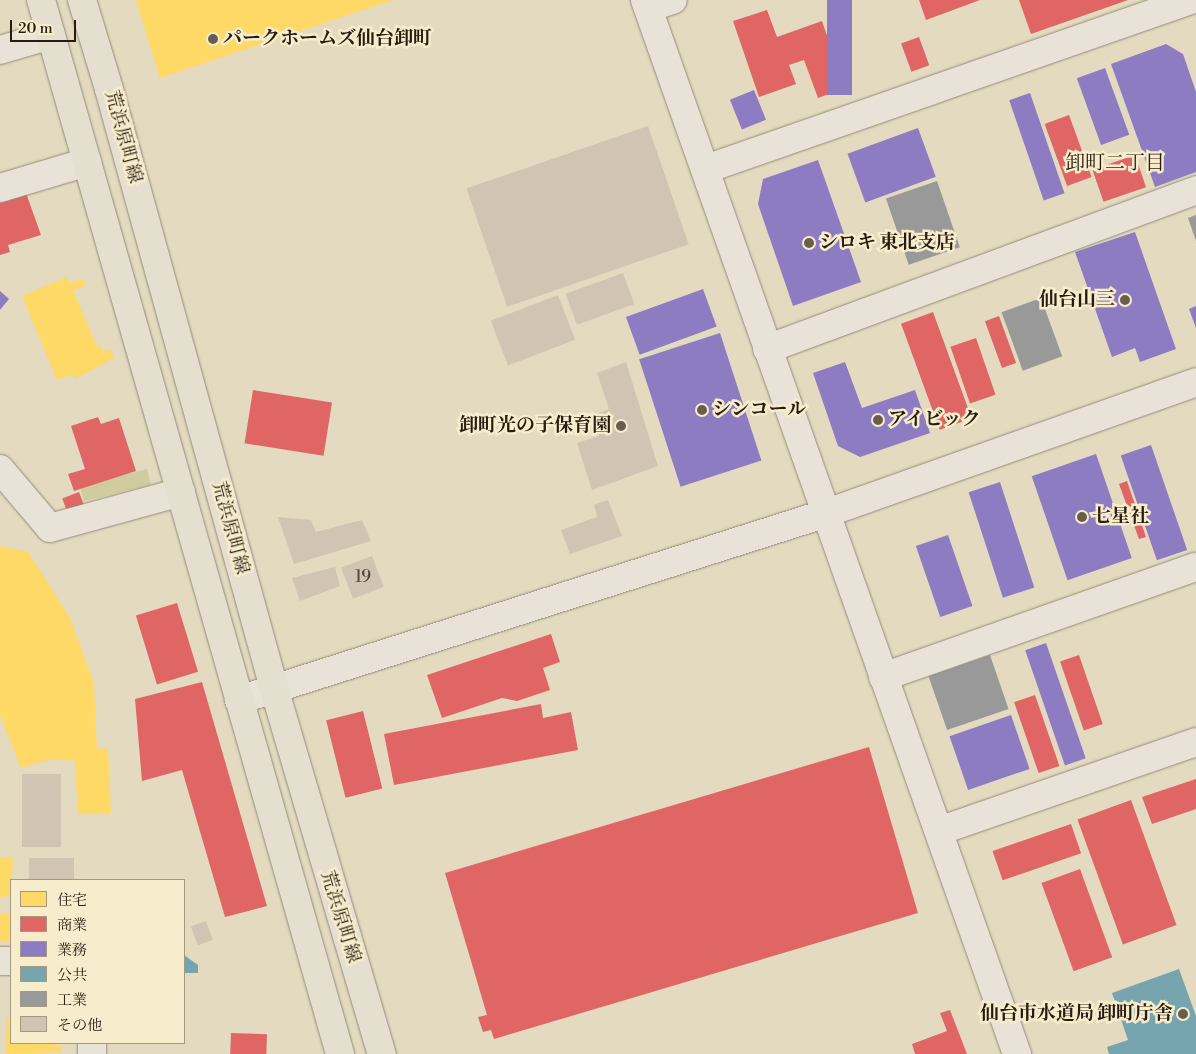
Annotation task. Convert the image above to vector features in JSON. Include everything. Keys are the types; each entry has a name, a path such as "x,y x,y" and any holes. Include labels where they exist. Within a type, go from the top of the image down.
{"main road":[{"name":"荒浜原町線","path":"41,0 340,1054"},
{"name":"荒浜原町線","path":"82,0 110,88 274,688 382,1054"}],"street":[{"path":"706,169 1191,0"},
{"path":"655,3 706,169 767,349 1017,1054"},
{"path":"0,50 51,35"},
{"path":"0,188 87,162"},
{"path":"767,349 1196,190"},
{"path":"239,700 824,514 1196,382"},
{"path":"0,468 50,528 181,492"},
{"path":"883,677 1196,567"},
{"path":"939,831 1196,742"}],"shaded area":[{"path":"147,469 151,485 84,501 80,486"}],"building: 住宅":[{"name":"パークホームズ仙台卸町","path":"136,0 393,0 160,78"},
{"path":"67,277 70,283 81,279 86,282 83,287 73,290 97,347 101,345 103,352 110,349 114,358 75,379 73,374 57,380 22,296"},
{"path":"0,546 28,552 70,618 94,684 97,749 108,748 111,814 78,814 75,761 50,759 21,768 0,715"},
{"path":"0,857 13,857 10,896 0,897"},
{"path":"0,913 10,913 10,942 0,942"},
{"path":"7,1017 10,1017 10,1044 54,1044 54,1046 62,1046 62,1052 6,1054"}],"building: 商業":[{"path":"919,0 980,0 926,20"},
{"path":"1019,0 1128,0 1031,34"},
{"path":"767,10 777,37 822,21 845,88 818,98 804,60 789,65 796,84 759,97 733,21"},
{"path":"919,37 929,65 911,72 901,43"},
{"path":"1069,115 1092,177 1067,186 1045,124"},
{"path":"1135,155 1146,187 1104,202 1092,170"},
{"path":"26,193 41,235 8,245 10,252 0,255 0,201"},
{"path":"933,312 972,418 940,430 901,324"},
{"path":"999,316 1016,363 1002,368 985,321"},
{"path":"976,338 996,395 970,404 950,347"},
{"path":"253,390 332,403 324,456 245,443"},
{"path":"98,417 101,424 119,418 136,471 74,491 68,474 85,469 71,426"},
{"path":"1127,481 1146,537 1139,539 1119,484"},
{"path":"79,492 84,505 67,512 62,498"},
{"path":"177,603 198,672 157,684 136,616"},
{"path":"551,634 560,662 543,668 550,690 517,701 502,698 442,718 427,675"},
{"path":"1079,655 1103,724 1084,731 1060,662"},
{"path":"202,682 267,906 225,917 182,770 142,781 135,699"},
{"path":"1035,695 1059,766 1039,773 1014,702"},
{"path":"541,704 543,718 571,712 578,750 394,785 384,734"},
{"path":"363,711 382,789 345,798 326,720"},
{"path":"869,747 918,913 494,1039 491,1030 483,1032 478,1017 487,1015 445,873"},
{"path":"1196,779 1196,809 1152,824 1142,797"},
{"path":"1131,800 1176,925 1123,944 1077,819"},
{"path":"1071,824 1081,853 1003,880 993,851"},
{"path":"1080,869 1112,957 1074,971 1041,883"},
{"path":"950,1010 967,1054 915,1054 912,1044 947,1031 940,1013"},
{"path":"231,1033 267,1034 266,1054 230,1054"}],"building: 業務":[{"path":"827,0 852,0 852,95 827,95"},
{"path":"1166,44 1183,54 1196,92 1196,172 1155,187 1111,64"},
{"path":"1105,68 1129,135 1101,145 1077,78"},
{"path":"754,90 766,120 742,129 730,100"},
{"path":"1030,93 1065,193 1044,200 1009,100"},
{"path":"918,128 936,177 865,203 848,154"},
{"name":"シロキ 東北支店","path":"818,160 861,282 793,306 758,204 763,179"},
{"name":"仙台山三","path":"1135,232 1176,349 1140,362 1135,348 1112,357 1075,252"},
{"path":"703,289 717,327 640,355 626,317"},
{"path":"0,291 9,299 0,310"},
{"path":"1196,306 1196,328 1189,309"},
{"name":"シンコール","path":"720,333 761,460 681,487 639,359"},
{"name":"アイビック","path":"845,362 862,408 915,390 930,433 860,457 838,446 813,373"},
{"path":"1151,445 1187,550 1157,560 1121,455"},
{"name":"七星社","path":"1096,454 1132,558 1068,580 1032,476"},
{"path":"1000,482 1034,588 1003,598 969,492"},
{"path":"948,535 972,606 940,617 916,546"},
{"path":"1046,643 1086,758 1065,766 1025,650"},
{"path":"1011,715 1030,769 968,790 950,736"}],"building: 公共":[{"path":"185,956 198,965 198,973 185,973"},
{"name":"仙台市水道局 卸町庁舎","path":"1179,969 1196,1016 1196,1054 1109,1054 1107,1047 1128,1040 1112,993"}],"building: 工業":[{"path":"937,181 960,247 909,265 886,199"},
{"path":"1196,215 1196,241 1188,218"},
{"path":"1041,298 1062,356 1023,371 1002,312"},
{"path":"990,655 1009,709 947,730 929,676"}],"building: その他":[{"path":"648,126 689,244 507,307 466,189"},
{"path":"623,273 634,304 577,325 566,294"},
{"path":"558,295 575,340 508,366 491,321"},
{"name":"卸町光の子保育園","path":"626,362 658,466 592,490 577,443 599,436 592,416 609,409 597,373"},
{"path":"608,500 622,536 570,554 561,530 597,517 594,505"},
{"path":"278,517 311,520 316,532 362,520 371,541 294,564"},
{"path":"372,556 384,587 353,599 341,568"},
{"path":"335,567 340,586 300,601 292,578"},
{"path":"22,774 61,774 61,847 22,847"},
{"path":"29,858 74,858 74,879 29,879"},
{"path":"206,921 213,940 198,945 191,926"}],"place":[{"name":"パークホームズ仙台卸町","path":"213,39"},
{"name":"シロキ 東北支店","path":"809,243"},
{"name":"仙台山三","path":"1125,300"},
{"name":"シンコール","path":"702,410"},
{"name":"アイビック","path":"878,420"},
{"name":"卸町光の子保育園","path":"621,426"},
{"name":"七星社","path":"1082,517"},
{"name":"仙台市水道局 卸町庁舎","path":"1183,1014"}],"district":[{"name":"卸町二丁目","path":"1115,163"}]}
